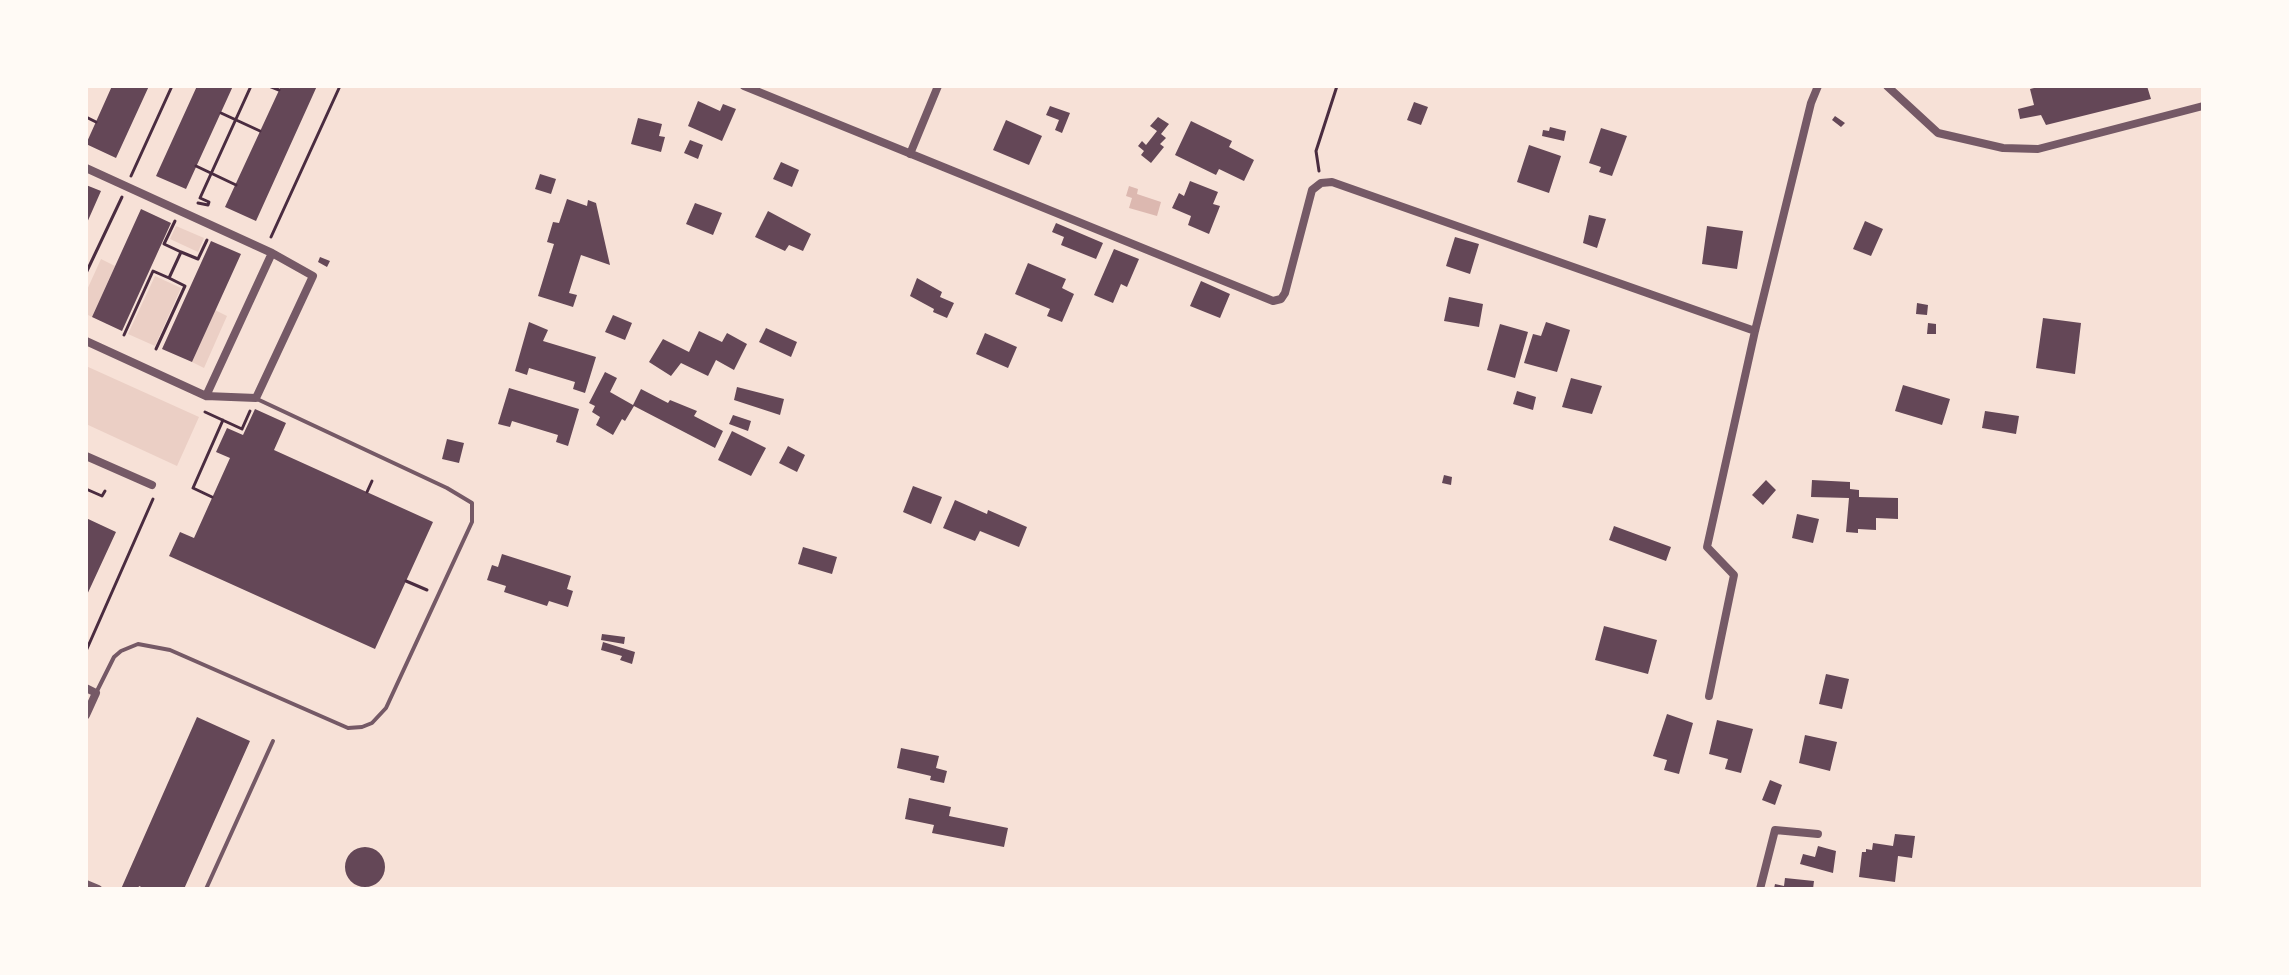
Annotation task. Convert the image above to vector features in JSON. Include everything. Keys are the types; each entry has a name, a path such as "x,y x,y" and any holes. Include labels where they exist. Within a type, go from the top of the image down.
{"street":[{"path":"744,86 1273,301 1281,299 1285,293 1312,190 1321,183 1332,182 1755,331"},
{"path":"910,154 938,86"},
{"path":"1709,696 1734,575 1707,547 1755,331 1811,103 1818,86"},
{"path":"1887,86 1938,133 2003,148 2038,149 2203,106"},
{"path":"86,168 270,248 313,276 256,398 206,396 86,341"},
{"path":"206,396 270,248"},
{"path":"86,456 152,485"},
{"path":"86,688 96,693 86,715"},
{"path":"1760,889 1775,830 1818,834"},
{"path":"86,884 98,889"}],"lane":[{"path":"96,693 114,657 138,644 170,650 348,728 372,723 386,708 472,522 472,503 447,488 267,406 256,398"},
{"path":"206,889 273,741"}],"path":[{"path":"131,176 172,86"},
{"path":"197,206 199,201 208,205 209,202 200,198 251,86"},
{"path":"269,86 279,90"},
{"path":"270,248 340,86"},
{"path":"1321,183 1316,151 1337,86"},
{"path":"221,113 260,131"},
{"path":"86,117 96,122"},
{"path":"196,166 236,185"},
{"path":"86,273 122,197"},
{"path":"175,221 164,244 198,259 208,237"},
{"path":"169,278 181,252"},
{"path":"124,335 153,271 185,286 156,349"},
{"path":"205,412 242,429 256,398"},
{"path":"212,497 193,488 223,420"},
{"path":"367,492 372,481"},
{"path":"86,489 102,496 105,491"},
{"path":"86,651 148,510"},
{"path":"406,581 427,590"}],"shaded area":[{"path":"1129,186 1138,189 1137,194 1161,202 1157,216 1129,208 1132,198 1126,196"},
{"path":"176,226 204,238 198,252 170,239"},
{"path":"101,259 115,266 92,317 86,314 86,292"},
{"path":"155,276 181,288 155,346 128,334"},
{"path":"215,310 227,316 204,368 192,362"},
{"path":"86,366 199,417 177,466 86,424"}],"building":[{"path":"112,86 149,86 116,158 86,144"},
{"path":"197,86 233,86 186,189 156,176"},
{"path":"281,86 317,86 256,221 225,207"},
{"path":"2042,86 2147,86 2151,99 2046,125 2041,115 2020,119 2018,109 2034,105 2030,89"},
{"path":"698,101 720,111 723,104 736,109 722,141 688,126"},
{"path":"1414,102 1428,107 1421,125 1407,120"},
{"path":"1050,106 1070,113 1062,133 1055,130 1059,120 1046,115"},
{"path":"1835,116 1845,123 1841,127 1832,120"},
{"path":"1158,117 1169,124 1161,134 1166,138 1160,144 1164,147 1151,163 1141,155 1144,151 1138,146 1142,141 1146,145 1157,131 1150,126"},
{"path":"638,118 662,124 659,136 665,137 661,152 631,144"},
{"path":"1006,120 1042,136 1029,165 993,150"},
{"path":"1191,121 1232,141 1229,147 1254,160 1244,181 1219,169 1216,175 1175,155"},
{"path":"1550,127 1566,131 1564,141 1542,136 1543,130 1549,131"},
{"path":"1601,128 1627,136 1612,176 1599,172 1601,167 1589,163"},
{"path":"690,140 703,145 698,159 684,153"},
{"path":"1529,145 1561,156 1549,193 1517,182"},
{"path":"781,162 799,170 792,187 773,179"},
{"path":"540,174 556,179 551,194 535,189"},
{"path":"1190,181 1218,192 1213,204 1220,206 1209,234 1188,225 1191,216 1172,208 1179,193 1184,196"},
{"path":"86,185 101,191 86,225"},
{"path":"567,199 587,206 588,200 596,203 610,265 581,255 569,293 577,295 573,307 538,296 554,244 547,242 553,222 559,223"},
{"path":"695,203 722,213 713,235 686,224"},
{"path":"141,209 171,223 122,331 92,317"},
{"path":"768,211 811,234 803,251 789,245 785,251 755,237"},
{"path":"1589,215 1606,219 1597,248 1583,243"},
{"path":"1865,221 1883,229 1871,256 1853,249"},
{"path":"1056,223 1103,243 1096,259 1061,245 1064,237 1052,232"},
{"path":"1707,226 1743,231 1737,269 1702,264"},
{"path":"1455,237 1479,244 1470,274 1446,266"},
{"path":"211,241 241,254 192,362 162,349"},
{"path":"1114,249 1139,259 1127,287 1121,284 1113,303 1094,295"},
{"path":"320,257 330,261 327,267 318,262"},
{"path":"1028,263 1066,279 1062,288 1074,294 1062,322 1047,316 1050,309 1015,294"},
{"path":"917,278 942,292 940,297 954,303 947,318 910,296"},
{"path":"1201,281 1230,294 1220,318 1190,306"},
{"path":"1449,297 1483,304 1479,327 1444,321"},
{"path":"1917,303 1928,305 1927,315 1916,314"},
{"path":"613,315 632,323 625,340 605,332"},
{"path":"2043,318 2081,323 2075,374 2036,368"},
{"path":"529,322 548,330 543,341 596,357 585,393 573,389 575,382 529,368 527,375 515,371"},
{"path":"1546,322 1570,330 1557,372 1524,363 1533,334 1541,336"},
{"path":"1928,323 1936,324 1936,334 1927,334"},
{"path":"1500,324 1528,332 1515,378 1487,370"},
{"path":"766,328 797,342 791,357 759,342"},
{"path":"699,331 722,342 727,333 747,344 734,370 716,360 708,376 681,363 671,376 649,362 663,339 689,352"},
{"path":"985,333 1017,347 1008,368 976,354"},
{"path":"605,372 617,378 610,392 633,405 641,389 668,403 670,400 697,411 694,416 723,431 715,448 634,406 613,435 596,425 600,417 592,412 595,406 589,403"},
{"path":"1571,378 1602,386 1592,414 1562,407"},
{"path":"1903,385 1950,399 1942,425 1895,411"},
{"path":"737,387 784,399 780,415 734,400"},
{"path":"509,388 579,409 568,446 556,442 558,435 512,421 510,427 498,424"},
{"path":"1517,391 1536,397 1533,410 1513,404"},
{"path":"255,409 286,423 274,450 433,522 375,649 169,556 180,532 194,538 230,458 216,452 227,428 243,435"},
{"path":"1985,411 2019,416 2016,434 1982,428"},
{"path":"733,415 751,421 748,431 729,424"},
{"path":"732,431 766,448 751,476 718,460"},
{"path":"447,439 464,443 459,463 442,459"},
{"path":"788,446 805,455 797,472 779,463"},
{"path":"1444,475 1452,477 1451,485 1442,483"},
{"path":"1766,480 1776,490 1763,505 1752,495"},
{"path":"1812,480 1850,482 1850,489 1859,490 1859,497 1898,498 1898,519 1876,518 1876,530 1846,532 1849,498 1811,497"},
{"path":"913,486 942,497 931,524 903,512"},
{"path":"955,500 1027,527 1019,547 980,531 975,541 943,528"},
{"path":"1797,514 1819,519 1813,543 1792,538"},
{"path":"86,518 116,532 86,597"},
{"path":"1614,526 1671,547 1666,561 1609,540"},
{"path":"803,547 837,557 832,574 798,564"},
{"path":"502,554 571,576 567,589 573,591 568,607 549,601 547,606 504,592 506,586 487,580 492,565 498,567"},
{"path":"1604,626 1657,640 1648,674 1595,660"},
{"path":"602,634 625,637 624,644 601,640"},
{"path":"603,642 635,652 632,664 620,660 622,656 601,650"},
{"path":"1826,674 1849,679 1842,709 1819,704"},
{"path":"1667,714 1693,723 1679,774 1664,770 1667,760 1653,756"},
{"path":"197,717 250,741 184,889 146,889 139,886 138,889 121,889"},
{"path":"1717,720 1753,729 1741,773 1725,769 1728,759 1709,754"},
{"path":"1805,735 1837,742 1830,771 1799,763"},
{"path":"901,748 939,756 936,768 947,771 944,783 930,780 931,776 897,768"},
{"path":"1770,780 1782,785 1775,805 1762,800"},
{"path":"909,798 951,807 949,816 1008,828 1004,847 932,833 934,825 905,819"},
{"path":"1895,834 1915,836 1912,858 1898,856 1895,882 1859,877 1862,852 1872,850 1873,843 1893,846"},
{"path":"1818,846 1836,851 1833,873 1800,864 1803,854 1815,857"},
{"path":"365,847 379,853 385,867 379,881 365,887 351,881 345,867 351,853"},
{"path":"1785,878 1814,881 1813,889 1774,889 1775,884 1784,886"}]}
